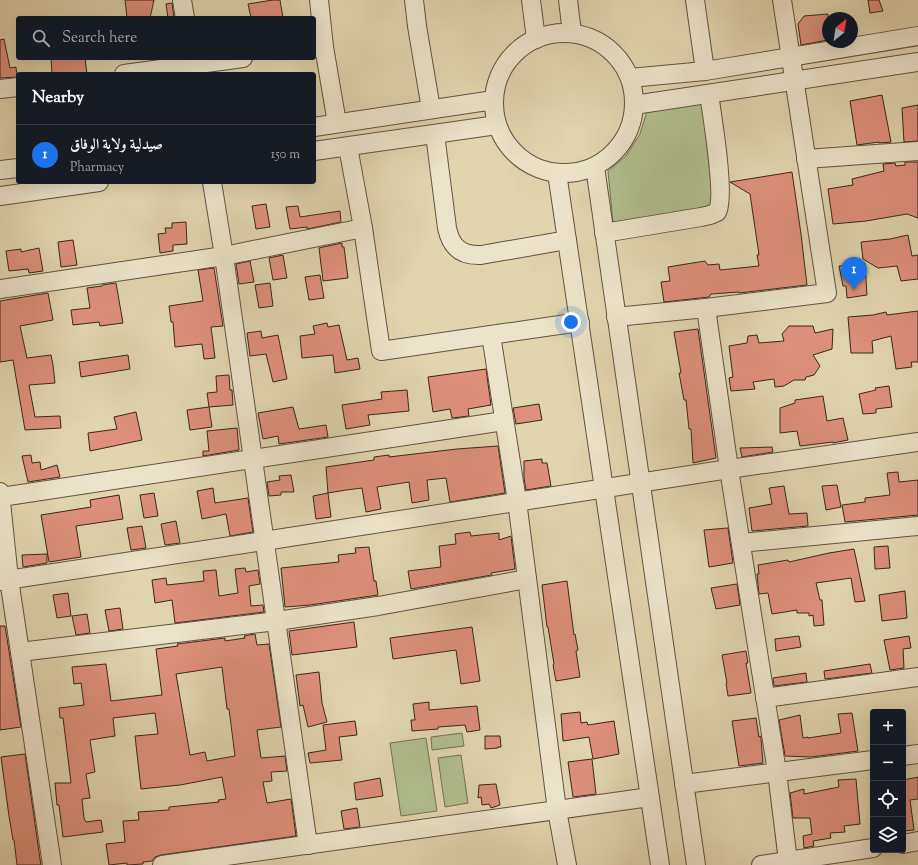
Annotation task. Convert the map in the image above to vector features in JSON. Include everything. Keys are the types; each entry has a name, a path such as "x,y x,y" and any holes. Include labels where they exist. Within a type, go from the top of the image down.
{"street":[{"path":"182,0 185,16"},
{"path":"319,0 319,47 337,123"},
{"path":"414,0 431,109"},
{"path":"531,0 536,39"},
{"path":"568,0 572,34"},
{"path":"695,0 705,71"},
{"path":"616,318 828,293 782,0"},
{"path":"554,34 572,34 591,38 607,48 621,62 630,78 634,105 631,124 623,142 611,156 594,167 576,172 558,173 538,168 520,158 506,143 497,125 494,113 494,100 497,80 506,63 519,49 536,39 554,34"},
{"path":"630,78 705,71 918,36"},
{"path":"141,72 230,60"},
{"path":"634,105 794,82 918,62"},
{"path":"0,89 16,87"},
{"path":"604,233 701,217 717,212 720,206 720,186 709,94"},
{"path":"316,127 494,100"},
{"path":"316,151 497,125"},
{"path":"435,134 447,228 451,242 459,250 469,255 481,255 567,240"},
{"path":"348,147 363,228 381,351 580,322"},
{"path":"806,159 918,151"},
{"path":"594,167 696,865"},
{"path":"0,170 16,168"},
{"path":"558,173 660,865"},
{"path":"0,196 85,184"},
{"path":"212,184 277,621 308,845"},
{"path":"0,289 224,256 363,228"},
{"path":"706,308 729,469 777,772 788,861"},
{"path":"491,335 517,501 557,810 567,865"},
{"path":"52,865 20,652 5,580 0,494 252,459 504,421"},
{"path":"5,580 517,501 918,442"},
{"path":"741,543 918,526"},
{"path":"20,652 277,621 378,606 527,579"},
{"path":"765,698 918,677"},
{"path":"906,756 918,754"},
{"path":"684,784 870,760"},
{"path":"162,865 650,796"},
{"path":"906,843 918,841"},
{"path":"761,865 870,848"}],"green space":[{"path":"702,101 713,201 709,209 613,223 608,171 626,156 640,134 647,111"},
{"path":"462,733 464,746 432,750 431,737"},
{"path":"426,738 437,811 401,816 390,743"},
{"path":"461,755 468,803 445,807 438,758"}],"building":[{"path":"125,0 154,0 150,16 127,16"},
{"path":"280,0 283,16 251,16 248,4"},
{"path":"868,0 879,0 883,11 870,13"},
{"path":"172,3 174,16 168,16 166,4"},
{"path":"822,14 822,41 801,45 798,24 804,16"},
{"path":"4,39 10,68 16,67 16,77 0,78 0,40"},
{"path":"51,60 85,60 87,72 52,72"},
{"path":"882,95 891,142 857,145 850,101"},
{"path":"918,105 918,141 904,142 902,108"},
{"path":"905,162 918,162 918,218 907,214 866,221 833,224 828,189 853,185 852,179 884,171 883,164 895,163 896,166 905,165"},
{"path":"792,172 807,285 739,293 711,294 709,297 664,302 661,282 670,281 668,267 705,261 708,265 719,264 720,270 759,266 757,255 759,255 750,194 730,182"},
{"path":"266,204 270,227 256,229 252,206"},
{"path":"298,206 300,217 340,211 341,222 307,229 307,227 290,229 286,207"},
{"path":"186,222 187,244 173,245 173,251 160,253 158,234 166,233 165,228 172,228 172,223"},
{"path":"908,235 912,256 918,255 918,279 901,281 897,266 878,268 863,259 861,242 890,239"},
{"path":"73,240 77,265 61,267 58,242"},
{"path":"342,243 342,247 344,247 348,278 323,281 319,248"},
{"path":"39,248 43,271 29,273 28,269 9,271 6,251 21,249 21,252"},
{"path":"283,255 287,278 273,280 269,258"},
{"path":"250,261 254,282 239,284 236,264"},
{"path":"865,263 867,295 847,298 846,286 843,286 839,266"},
{"path":"214,268 223,326 211,327 215,358 204,359 202,344 175,347 173,322 171,322 169,306 203,301 198,270"},
{"path":"320,275 324,298 309,300 305,277"},
{"path":"116,283 123,323 100,326 99,322 73,325 71,310 90,308 87,288"},
{"path":"270,283 273,306 259,308 255,285"},
{"path":"48,293 53,320 20,326 27,358 51,355 53,365 55,383 29,385 35,417 60,416 61,428 25,430 13,360 0,362 0,301"},
{"path":"918,311 918,362 911,362 912,367 896,369 891,336 872,341 873,353 851,353 848,317 873,315 886,312 887,315"},
{"path":"327,323 328,327 339,325 347,360 358,358 360,369 335,373 333,355 302,358 300,336 315,334 313,326"},
{"path":"789,326 813,326 815,333 833,329 832,349 813,355 820,366 814,375 806,377 805,380 794,380 784,386 775,387 774,379 753,382 755,389 731,391 729,378 733,377 729,346 747,343 748,336 757,335 759,343 784,341 782,334"},
{"path":"698,329 716,458 693,463 691,429 689,429 686,400 684,400 679,373 681,373 674,332"},
{"path":"261,331 262,338 278,335 287,379 273,382 266,354 250,356 247,333"},
{"path":"128,355 130,369 81,377 79,362"},
{"path":"486,369 491,405 468,409 469,416 452,418 450,409 433,412 428,377"},
{"path":"229,375 233,405 209,407 207,393 217,392 216,376"},
{"path":"889,386 892,407 876,409 876,413 863,414 859,394 876,390 875,388"},
{"path":"407,390 409,411 368,415 370,425 346,429 342,405 382,399 381,392"},
{"path":"823,396 827,421 843,418 848,440 800,446 797,431 780,433 780,408 795,403 795,400"},
{"path":"539,404 542,420 516,424 513,408"},
{"path":"209,407 212,427 190,430 187,410"},
{"path":"293,407 299,429 326,425 328,437 279,444 278,436 263,439 258,413"},
{"path":"136,412 142,440 90,451 88,433 117,429 114,417"},
{"path":"237,428 239,450 203,456 203,451 209,451 207,431"},
{"path":"498,446 505,493 450,502 446,478 427,480 429,500 412,503 409,482 377,487 381,509 366,512 362,488 328,493 326,467 374,460 374,457 389,455 389,457"},
{"path":"772,447 773,452 742,457 740,448"},
{"path":"31,455 32,463 40,462 41,470 57,465 60,477 28,482 22,456"},
{"path":"542,459 542,463 547,463 551,486 526,490 524,461"},
{"path":"898,472 899,482 918,480 918,515 845,522 842,505 865,502 865,498 890,495 887,473"},
{"path":"291,475 294,492 281,492 281,495 269,496 267,482 280,480 279,476"},
{"path":"837,485 841,507 826,510 822,486"},
{"path":"784,486 789,514 807,513 808,526 752,531 749,508 772,504 769,488"},
{"path":"213,488 215,503 248,498 253,532 230,536 226,514 202,519 197,491"},
{"path":"154,493 158,516 144,518 140,495"},
{"path":"328,493 331,517 316,519 313,496"},
{"path":"119,495 123,519 76,526 81,557 49,562 41,515 91,507 90,500"},
{"path":"176,521 180,543 165,545 161,524"},
{"path":"142,526 146,548 131,550 127,528"},
{"path":"728,528 733,563 709,567 704,530"},
{"path":"470,532 471,536 499,533 499,540 511,536 515,569 491,573 492,575 411,589 408,571 441,567 439,546 456,544 455,534"},
{"path":"888,546 890,568 875,569 874,547"},
{"path":"369,547 374,581 376,581 378,595 310,605 285,607 281,568 339,562 338,555 356,553 355,548"},
{"path":"854,549 865,601 855,602 851,578 816,583 820,600 822,600 824,625 814,626 813,615 809,616 809,613 797,613 797,610 772,614 768,593 759,594 757,574 759,574 758,565 788,560 789,562"},
{"path":"47,554 47,563 23,567 22,555"},
{"path":"245,568 246,572 258,570 260,584 249,586 251,606 263,605 264,612 175,623 172,600 155,603 152,580 166,578 167,585 204,581 203,571 216,570 219,596 238,593 235,569"},
{"path":"567,581 574,635 575,634 578,650 576,651 580,677 556,681 542,585"},
{"path":"737,584 740,605 716,609 711,588"},
{"path":"905,591 907,618 882,621 879,595"},
{"path":"68,593 71,616 57,618 53,595"},
{"path":"120,608 123,629 109,631 105,610"},
{"path":"87,614 90,633 76,635 72,616"},
{"path":"354,622 357,647 292,655 289,631"},
{"path":"0,626 5,626 21,727 0,730"},
{"path":"472,627 480,681 461,684 456,650 393,659 390,638"},
{"path":"255,634 257,645 269,644 281,727 257,730 261,758 285,756 287,771 271,772 272,781 263,782 267,803 291,799 296,836 161,855 155,857 152,861 143,862 143,864 127,865 127,863 109,865 106,844 125,842 123,821 139,820 138,812 169,810 169,807 219,802 218,800 226,799 222,777 180,785 141,789 135,736 158,734 155,713 113,718 115,736 90,740 95,772 86,774 90,798 82,799 84,818 86,822 101,820 103,832 63,837 59,805 57,805 55,783 71,783 63,718 60,718 59,708 84,705 81,683 74,684 72,667 106,664 111,701 162,695 156,649 178,646 177,644 225,638 225,641 245,638 244,636","holes":["222,667 227,709 229,709 235,756 207,761 205,752 190,755 176,674"]},
{"path":"799,636 801,647 776,651 775,639"},
{"path":"909,636 911,648 903,649 904,668 890,670 884,640"},
{"path":"746,651 748,663 746,663 751,693 728,696 722,655"},
{"path":"870,664 872,673 825,679 824,671"},
{"path":"319,672 322,703 327,722 308,727 303,705 300,706 296,675"},
{"path":"806,673 807,682 774,686 773,678"},
{"path":"429,702 429,710 477,706 480,730 467,732 465,725 412,731 411,720 415,720 413,704"},
{"path":"580,712 581,723 587,722 588,725 614,721 619,754 593,759 589,737 563,741 561,714"},
{"path":"852,713 858,751 811,757 785,756 779,720 800,715 803,738 808,738 841,733 838,714"},
{"path":"756,718 759,737 761,736 763,763 739,766 732,721"},
{"path":"355,721 357,735 339,737 342,760 310,763 308,753 326,750 323,725"},
{"path":"485,736 500,736 501,747 485,749"},
{"path":"25,754 41,865 17,865 9,816 1,757"},
{"path":"592,759 596,794 573,797 568,762"},
{"path":"918,777 918,799 910,800 914,830 906,831 906,781 906,779"},
{"path":"380,778 383,796 356,800 354,783"},
{"path":"856,779 860,824 844,826 845,832 830,833 831,838 813,841 814,846 804,848 803,836 812,834 810,818 793,818 790,793 804,789 804,794 839,787 838,780"},
{"path":"496,784 500,805 491,808 489,804 482,805 481,797 478,798 479,785"},
{"path":"357,808 360,827 344,829 341,811"}],"place":[{"name":"صيدلية ولاية الوفاق","path":"854,290"}]}
